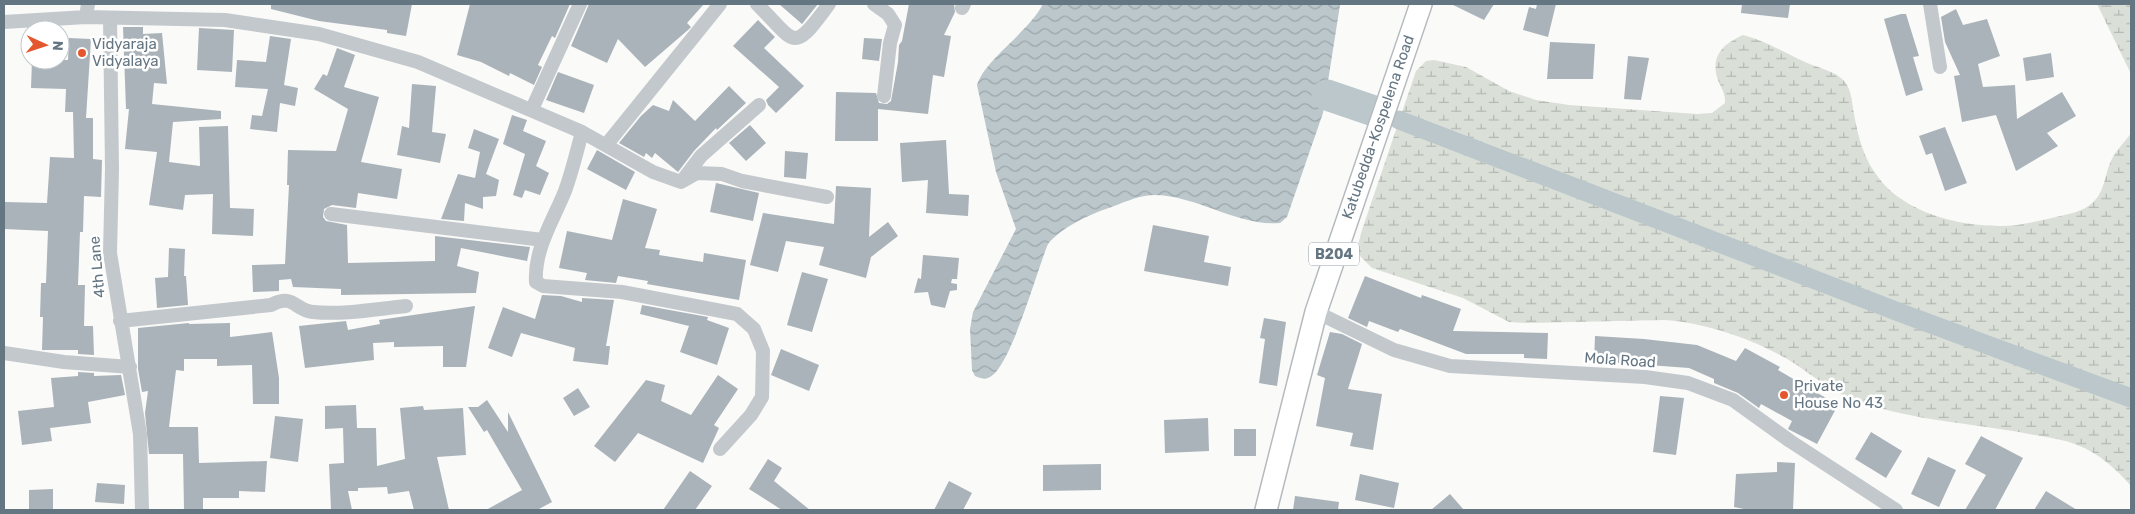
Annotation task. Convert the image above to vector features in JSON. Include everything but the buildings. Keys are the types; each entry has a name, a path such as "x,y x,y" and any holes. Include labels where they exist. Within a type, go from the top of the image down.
{"main road":[{"name":"Katubedda-Kospelena Road","path":"1266,510 1316,312 1421,4"}],"street":[{"path":"532,109 580,4"},
{"path":"607,144 720,4"},
{"path":"757,4 782,33 790,38 800,38 807,34 829,4"},
{"path":"874,4 888,14 895,25 890,43 884,96"},
{"path":"1930,4 1940,67"},
{"path":"4,22 87,10 110,18 225,20 319,34 418,62 532,109 607,144 652,172 681,182"},
{"name":"4th Lane","path":"110,18 112,169 110,253 140,434 142,510"},
{"path":"681,182 701,156 759,105"},
{"path":"582,132 566,190 543,240 536,270 536,282 543,286 622,292 737,314 754,329 763,351 762,397 751,415 720,449"},
{"path":"681,182 697,172 722,174 742,181 827,197"},
{"path":"331,214 543,240"},
{"path":"120,322 271,305 282,299 294,301 310,312 406,306"},
{"name":"Mola Road","path":"1316,312 1394,350 1450,366 1645,377 1688,383 1733,400 1790,441 1896,510"},
{"path":"4,354 130,368"}],"green space":[{"path":"2097,4 2131,4 2131,74"},
{"path":"1743,35 1832,72 1841,78 1850,93 1862,147 1878,177 1902,200 1933,215 1950,220 2007,226 2070,214 2083,209 2096,200 2102,190 2113,157 2131,133 2131,486 2100,457 2072,443 2054,438 1914,416 1869,405 1838,393 1767,348 1708,327 1664,320 1509,322 1463,298 1372,268 1360,256 1358,245 1362,230 1416,71 1426,61 1434,60 1466,67 1509,91 1536,100 1569,105 1697,114 1712,113 1725,103 1716,73 1717,59 1726,45"}],"water":[{"path":"1043,4 1340,5 1323,113 1287,217 1280,223 1265,223 1233,216 1186,200 1154,195 1130,200 1082,219 1053,238 1048,244 1015,337 998,369 990,377 982,378 975,376 972,370 970,329 973,312 1016,229 996,172 977,85 989,65 1036,15"}],"waterway":[{"path":"1327,95 1371,110"},
{"path":"1399,120 1909,316 2131,398"}],"place":[{"name":"Vidyaraja Vidyalaya","path":"82,53"},
{"name":"Private House No 43","path":"1784,395"}]}
